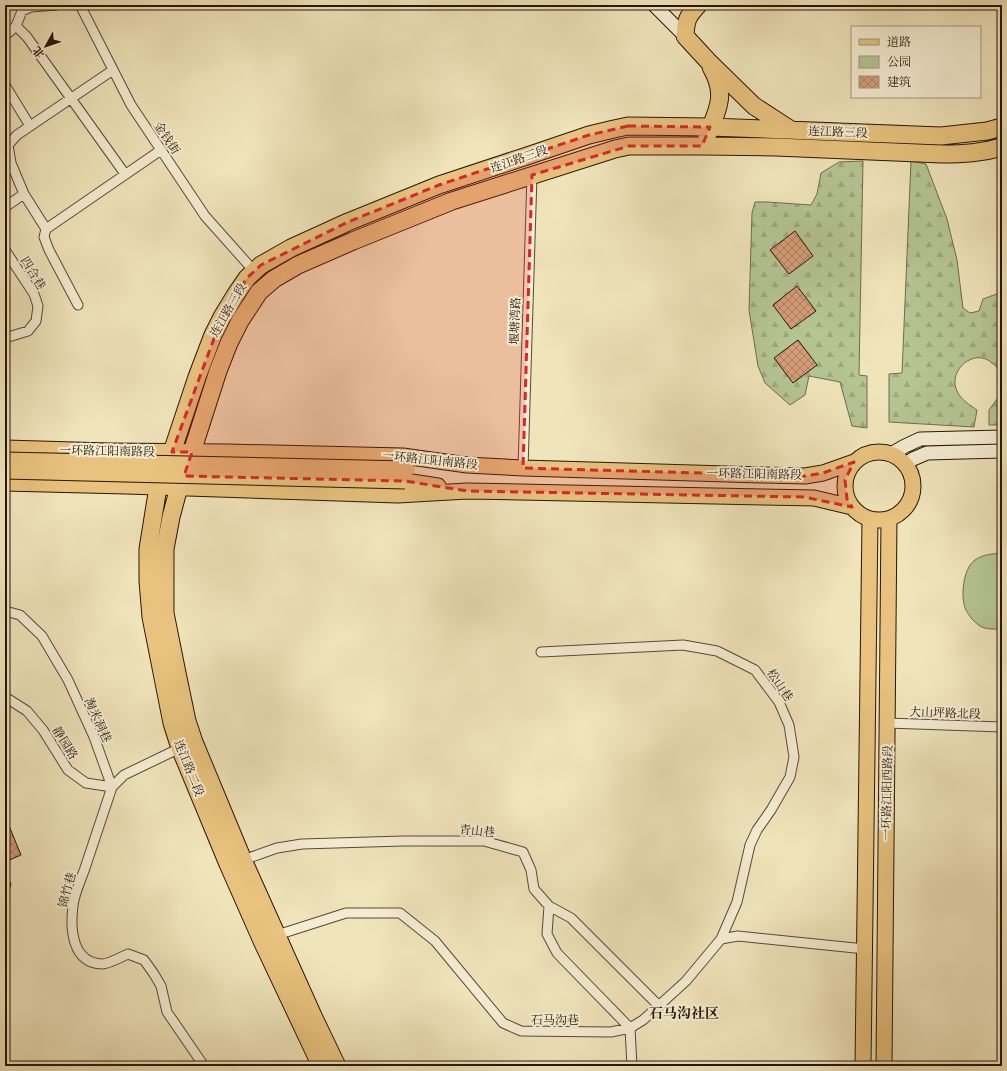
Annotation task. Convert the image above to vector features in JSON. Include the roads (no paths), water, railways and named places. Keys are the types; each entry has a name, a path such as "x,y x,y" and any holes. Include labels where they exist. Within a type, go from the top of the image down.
{"highway":[{"path":"698,5 689,14 686,22 685,36 754,106 792,131"},
{"path":"702,146 720,104 718,84 715,74 708,61"},
{"name":"连江路三段","path":"172,452 197,377 213,335 236,294 254,271 261,265 291,248 348,222 440,185 589,134 628,126 868,132 941,136 967,134 1002,127"},
{"name":"连江路三段","path":"192,452 218,371 229,343 240,321 259,292 274,278 298,265 452,201 615,149 629,146 784,148 942,154 968,154 1002,147"},
{"name":"连江路二段","path":"172,452 158,487 148,549 150,617 172,723 180,748 228,864 313,1016 337,1066"},
{"name":"连江路二段","path":"192,452 179,487 171,517 166,549 165,613 187,721 194,742 243,860 269,938 321,1066"}],"main road":[{"name":"一环路江阳南路段","path":"5,448 85,451 232,452 403,456 467,465 523,468 805,476 823,474 854,462"},
{"path":"85,451 91,453 97,458 100,465 100,471 97,478 87,485"},
{"path":"232,452 227,457 223,470 228,484 236,490"},
{"path":"883,452 891,454 906,464 914,482 913,492 905,509 898,515 880,521 870,520 860,515 847,499 845,480 848,470 854,462 867,453 883,452"},
{"path":"5,460 406,475 467,491"},
{"path":"5,471 406,475 467,465"},
{"name":"一环路江阳南路段","path":"5,484 179,487 398,495 467,491 804,497 821,499 852,507"},
{"name":"一环路江阳西路段","path":"884,1066 889,519"},
{"name":"一环路江阳西路段","path":"863,1066 870,520"}],"street":[{"path":"5,36 16,26 22,11 31,7 57,5"},
{"name":"金钱街","path":"80,5 131,105 205,216 254,271"},
{"path":"654,5 685,36"},
{"path":"16,26 27,37 125,174"},
{"path":"46,229 24,194 11,164 8,145 17,135 113,70"},
{"path":"5,85 30,126"},
{"path":"78,305 49,250 44,237 46,229 161,150"},
{"name":"堰塘湾路","path":"523,468 532,175"},
{"path":"5,207 24,194"},
{"name":"四合巷","path":"5,250 34,294 38,306 36,321 28,331 5,338"},
{"path":"891,454 920,440 1002,437"},
{"path":"906,464 927,453 1002,451"},
{"name":"淘米洞巷","path":"5,611 20,614 42,636 68,680 94,737 112,787"},
{"name":"松山巷","path":"541,652 683,645 717,651 755,670 779,702 789,725 794,757 790,777 771,810 756,830 750,845 737,902 721,939"},
{"name":"静园路","path":"5,697 27,711 43,730 68,770 86,783 112,787"},
{"name":"大山坪路北段","path":"887,723 1002,727"},
{"path":"112,787 124,775 180,748"},
{"name":"锦竹巷","path":"112,787 73,905 71,926 74,941 80,954 87,961 103,964 128,954 144,960 161,986 168,1012 204,1066"},
{"name":"青山巷","path":"243,860 277,848 302,844 403,840 484,841 523,852 531,870 534,889 549,906 571,918 659,1006"},
{"path":"549,906 548,934 557,952 630,1028 632,1066"},
{"name":"石马沟巷","path":"269,938 346,913 400,913 435,941 503,1023 521,1031 611,1032 630,1028 643,1020 686,981 721,939"},
{"path":"721,939 738,936 865,948"}],"district":[{"name":"石马沟社区","path":"684,1013"}]}
